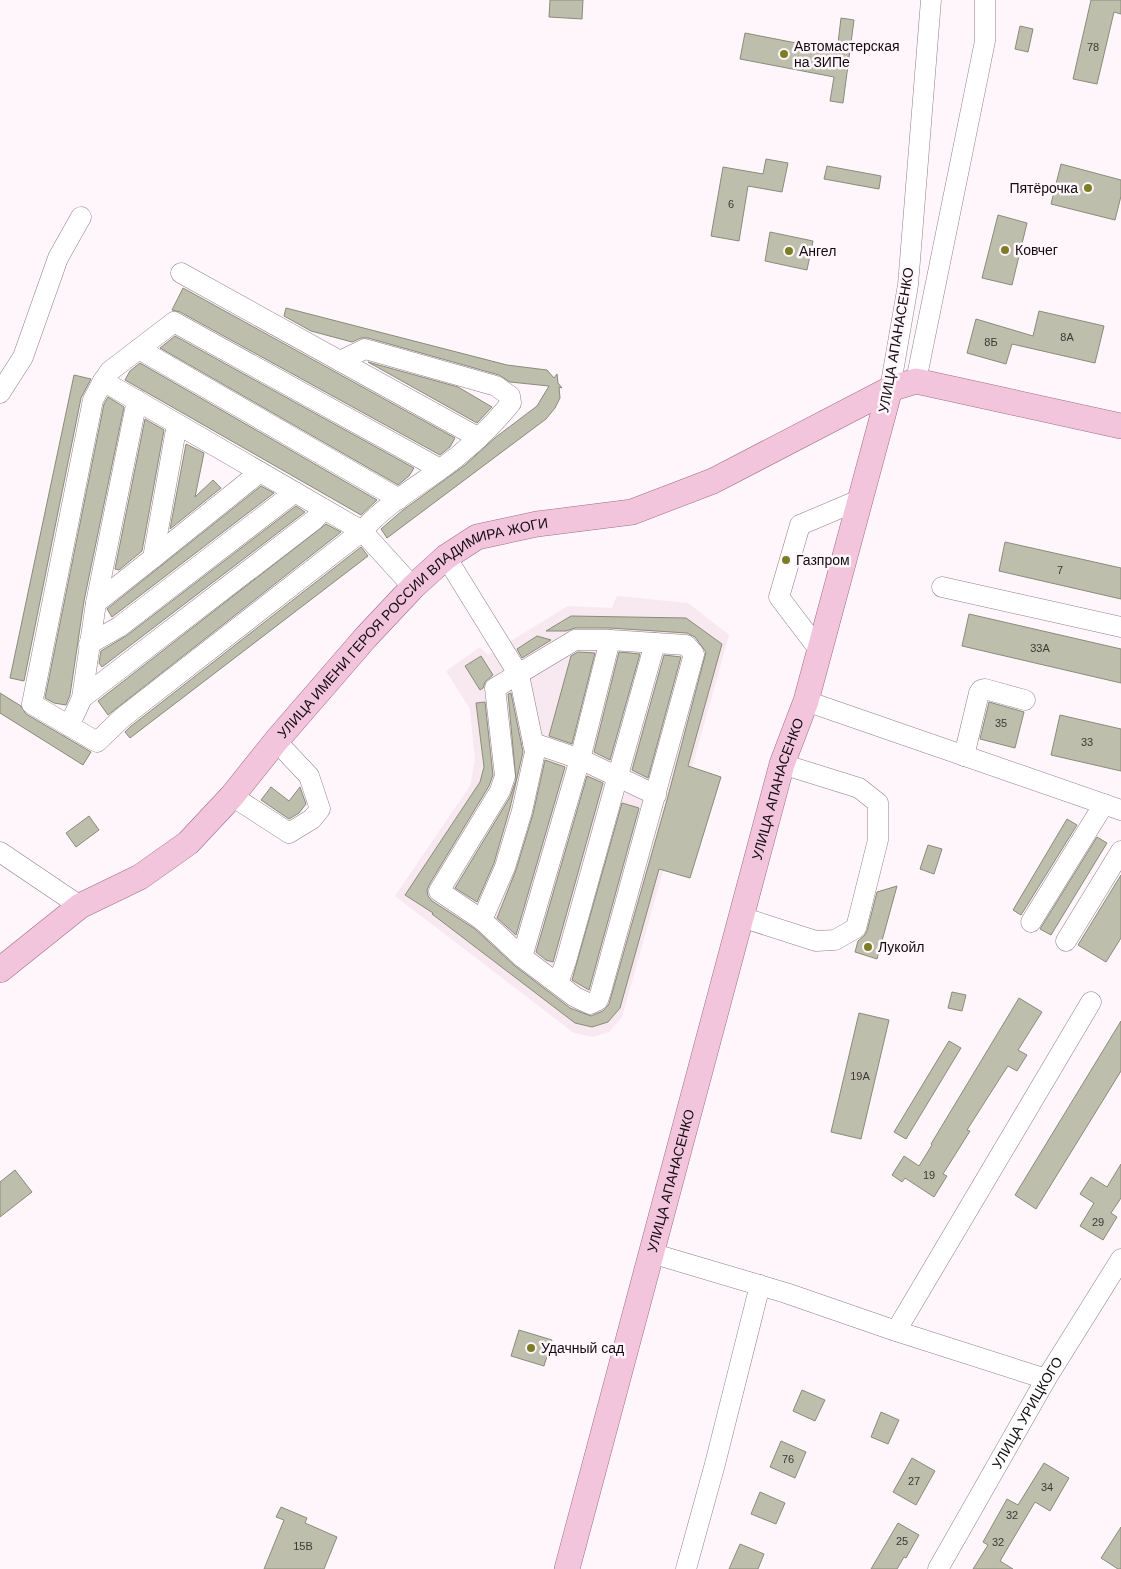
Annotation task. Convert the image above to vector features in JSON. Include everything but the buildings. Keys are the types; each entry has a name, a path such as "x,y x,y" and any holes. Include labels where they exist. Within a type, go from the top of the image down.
{"main road":[{"name":"УЛИЦА ИМЕНИ ГЕРОЯ РОССИИ ВЛАДИМИРА ЖОГИ","path":"0,970 80,906 140,877 188,843 232,796 276,741 366,637 413,587 446,557 477,537 537,524 632,512 713,481 890,389 916,381"},
{"path":"916,381 1121,424"},
{"name":"УЛИЦА АПАНАСЕНКО","path":"567,1569 782,764 806,701 890,389"}],"street":[{"name":"УЛИЦА АПАНАСЕНКО","path":"890,389 908,285 931,0"},
{"path":"916,381 985,41 985,0"},
{"path":"0,393 23,357 58,258 81,217"},
{"path":"181,273 479,438"},
{"path":"340,361 365,349 496,386 510,396 511,403 479,438 440,469 376,515 362,531 122,718 97,742 32,704 93,400 102,381 110,371 174,322 440,469"},
{"path":"138,348 399,498"},
{"path":"102,381 362,531 413,587"},
{"path":"69,726 82,698 96,603 137,400"},
{"path":"153,558 177,424"},
{"path":"96,603 260,472"},
{"path":"89,644 119,627 295,492"},
{"path":"820,651 779,596 800,525 859,500"},
{"path":"82,698 314,520 324,509"},
{"path":"446,557 519,675 535,752 522,811 505,867 482,920"},
{"path":"942,587 1121,628"},
{"path":"574,640 655,642 686,646 694,654 598,1000 590,1004 575,997 558,982 522,957 482,920 439,891 500,791 505,776 495,688 519,675 574,640"},
{"path":"522,957 580,759 610,640"},
{"path":"558,982 566,961 655,642"},
{"path":"964,756 981,690 985,689 1025,700"},
{"path":"806,701 1112,807 1031,922"},
{"path":"232,796 290,833 312,819 320,809 309,776 276,741"},
{"path":"533,743 580,759 656,795"},
{"path":"742,917 816,941 835,940 856,928 878,840 878,803 859,788 782,764"},
{"path":"1066,941 1121,851"},
{"path":"0,852 80,906"},
{"path":"896,1331 1091,1002"},
{"path":"652,1253 760,1285 896,1331 1046,1378"},
{"name":"УЛИЦА УРИЦКОГО","path":"938,1569 1046,1378 1121,1259"},
{"path":"686,1569 715,1464 760,1285"}],"shaded area":[{"path":"617,596 688,603 729,635 622,1017 609,1032 592,1037 574,1033 395,896 470,786 475,761 470,709 446,671 480,647 488,655 568,606 612,608"}],"place":[{"name":"Автомастерская на ЗИПе","path":"784,54"},
{"name":"Пятёрочка","path":"1088,188"},
{"name":"Ковчег","path":"1005,250"},
{"name":"Ангел","path":"789,251"},
{"name":"Газпром","path":"786,560"},
{"name":"Лукойл","path":"868,947"},
{"name":"Удачный сад","path":"531,1348"}]}
